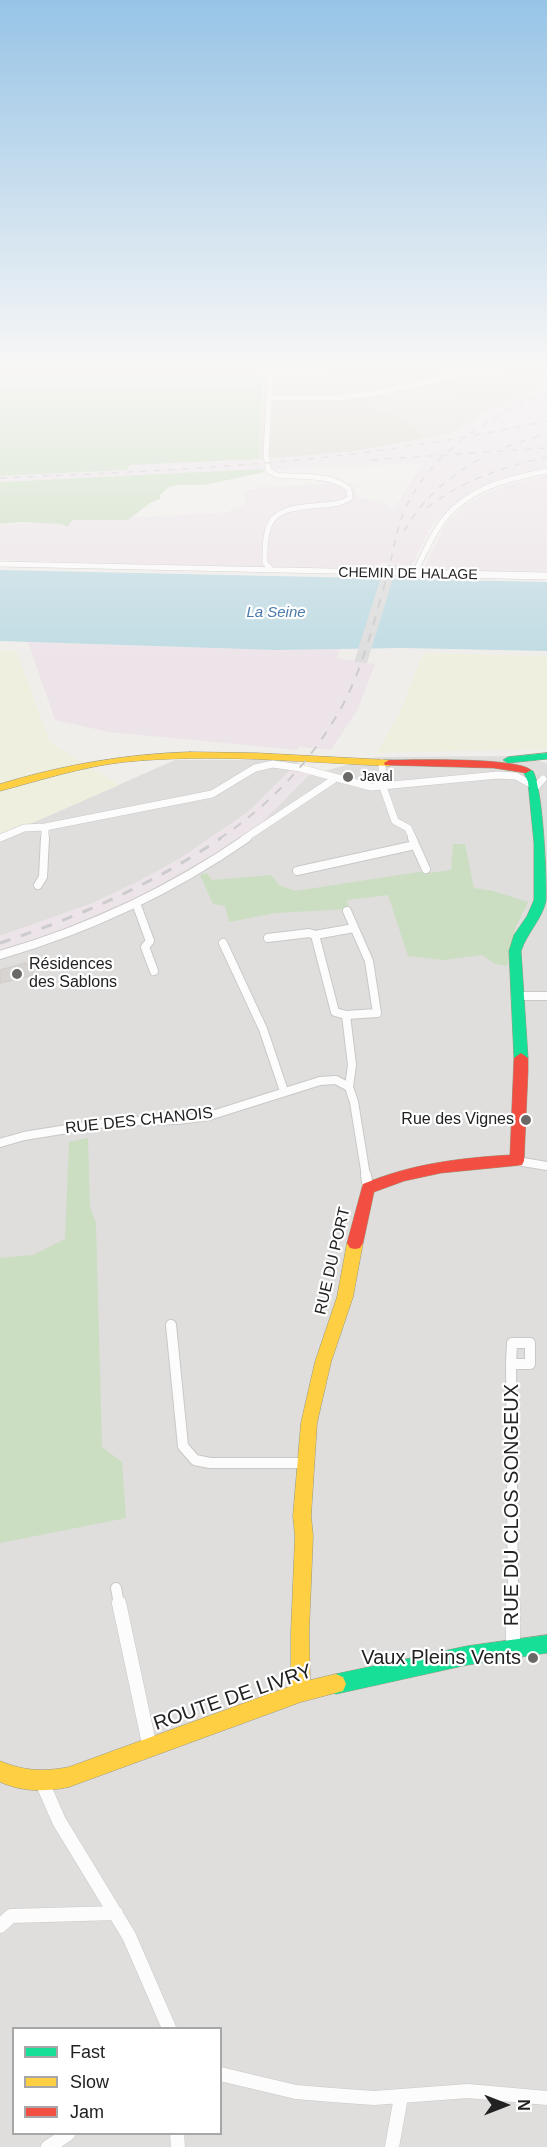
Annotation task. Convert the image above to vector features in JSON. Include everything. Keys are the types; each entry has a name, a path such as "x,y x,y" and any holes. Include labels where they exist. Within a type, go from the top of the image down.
{"street":[{"path":"268,465 270,473 280,476 338,481 347,486 350,495 343,503 292,510 273,517 266,531 265,563 270,568"},
{"path":"414,574 439,527 460,503 493,486 547,471"},
{"name":"CHEMIN DE HALAGE","path":"0,564 258,571 270,568 286,571 547,576"},
{"path":"0,788 85,763 145,755 232,753 423,764 508,765 534,777"},
{"path":"517,1161 519,1093 522,1080 520,1028 515,996 515,951 520,935 540,900 540,843 534,777 537,756 547,756"},
{"path":"382,762 383,784 394,821 408,828 426,869"},
{"path":"0,838 24,828 45,827 212,794 225,789 248,771 268,764 289,765 333,780 364,787 498,775 534,777"},
{"path":"0,955 26,948 136,903 210,862 302,798 333,780"},
{"path":"38,885 43,877 45,827"},
{"path":"297,871 415,845"},
{"path":"136,903 150,941 145,947 154,971"},
{"path":"315,935 335,1012 345,1015 377,1013 369,961 347,911"},
{"path":"268,938 309,933 315,935 354,928"},
{"path":"223,943 263,1029 284,1091"},
{"path":"515,996 547,996"},
{"path":"345,1015 352,1065 349,1087 354,1102 368,1188 385,1179 415,1169 453,1164 517,1161 547,1166"},
{"name":"RUE DES CHANOIS","path":"0,1143 24,1136 111,1122 178,1120 209,1116 320,1081 336,1080 349,1087"},
{"name":"RUE DU PORT","path":"301,1692 300,1632 304,1536 302,1516 309,1423 323,1362 345,1297 361,1210 368,1188"},
{"path":"171,1325 183,1446 195,1460 210,1463 306,1463"},
{"name":"RUE DU CLOS SONGEUX","path":"512,1364 513,1647"},
{"path":"116,1588 150,1748"},
{"name":"ROUTE DE LIVRY","path":"0,1771 6,1776 26,1782 42,1782 69,1777 301,1692 513,1647 547,1644"},
{"path":"42,1782 59,1821 129,1936 169,2027"},
{"path":"0,1926 10,1916 116,1913"},
{"path":"222,2074 296,2092 374,2098 468,2091 547,2098"},
{"path":"392,2147 401,2097"},
{"path":"48,2147 65,2135"}],"shaded area":[{"path":"129,465 373,465 0,482 0,476 128,470"},
{"path":"421,465 547,465 547,468 501,479 473,490 432,525 412,565 382,563 376,571 0,560 0,525 228,512 245,504 244,491 263,487 352,483 358,497 385,504 393,511"},
{"path":"547,475 547,572 423,570 446,524 467,503 501,487"},
{"path":"28,642 276,650 340,649 337,658 375,664 358,709 331,750 299,747 297,750 109,732 55,720"},
{"path":"520,756 547,763 547,2147 0,2147 0,951 52,934 261,823 309,775 377,757"},
{"path":"175,760 299,760 248,812 181,858 138,882 88,905 0,936 0,837"},
{"path":"396,766 483,773 393,782 385,775 390,768"},
{"path":"291,769 309,775 261,823 223,849 140,896 52,934 0,951 0,936 88,905 138,882 181,858 248,812"}],"green space":[{"path":"0,465 129,465 128,470 0,476"},
{"path":"262,469 265,472 204,485 169,487 160,495 160,499 150,503 128,520 73,520 67,527 62,524 19,522 0,524 0,482"},
{"path":"0,650 16,651 50,742 119,785 0,837"},
{"path":"425,653 547,656 547,749 377,753 402,708"},
{"path":"453,844 465,844 474,888 493,891 528,902 515,929 507,966 495,964 482,955 444,960 408,956 388,895 347,900 349,909 275,913 229,922 225,906 213,904 200,875 207,873 212,880 271,875 279,885 295,891 419,872 451,870"},
{"path":"88,1138 90,1207 96,1223 102,1447 122,1462 126,1518 0,1543 0,1258 33,1255 65,1239 69,1142"}],"water":[{"name":"La Seine","path":"0,570 547,582 547,651 403,648 276,650 0,641"}],"pier":[{"path":"385,565 397,565 367,663 354,662"}],"building":[{"name":"Résidences des Sablons","path":"26,963 31,965 34,975 0,983 0,970"}],"railway":[{"path":"0,478 237,465"},
{"path":"387,574 397,532 406,507 418,486 435,465"},
{"path":"404,531 420,507 439,488 471,465"},
{"path":"427,508 469,482 514,465"},
{"path":"219,839 270,799 300,768 326,733 346,698 361,664 388,573"},
{"path":"0,943 86,911 114,898 168,871 221,838"}],"traffic: fast":[{"path":"508,760 547,756"},
{"path":"521,1058 515,951 520,935 533,917 540,900 540,843 533,782 529,773"},
{"path":"336,1684 467,1655 547,1644"}],"traffic: slow":[{"path":"0,788 77,767 157,756 223,755 389,763"},
{"path":"301,1692 300,1632 304,1536 302,1516 309,1423 323,1362 345,1297 355,1243"},
{"path":"0,1771 33,1781 69,1777 301,1692 336,1684"}],"traffic: jam":[{"path":"389,763 494,765 526,770"},
{"path":"355,1243 368,1188 423,1170 517,1161 521,1058"}],"place":[{"name":"Javal","path":"348,777"},
{"name":"Résidences des Sablons","path":"17,974"},
{"name":"Rue des Vignes","path":"526,1120"},
{"name":"Vaux Pleins Vents","path":"533,1658"}]}
